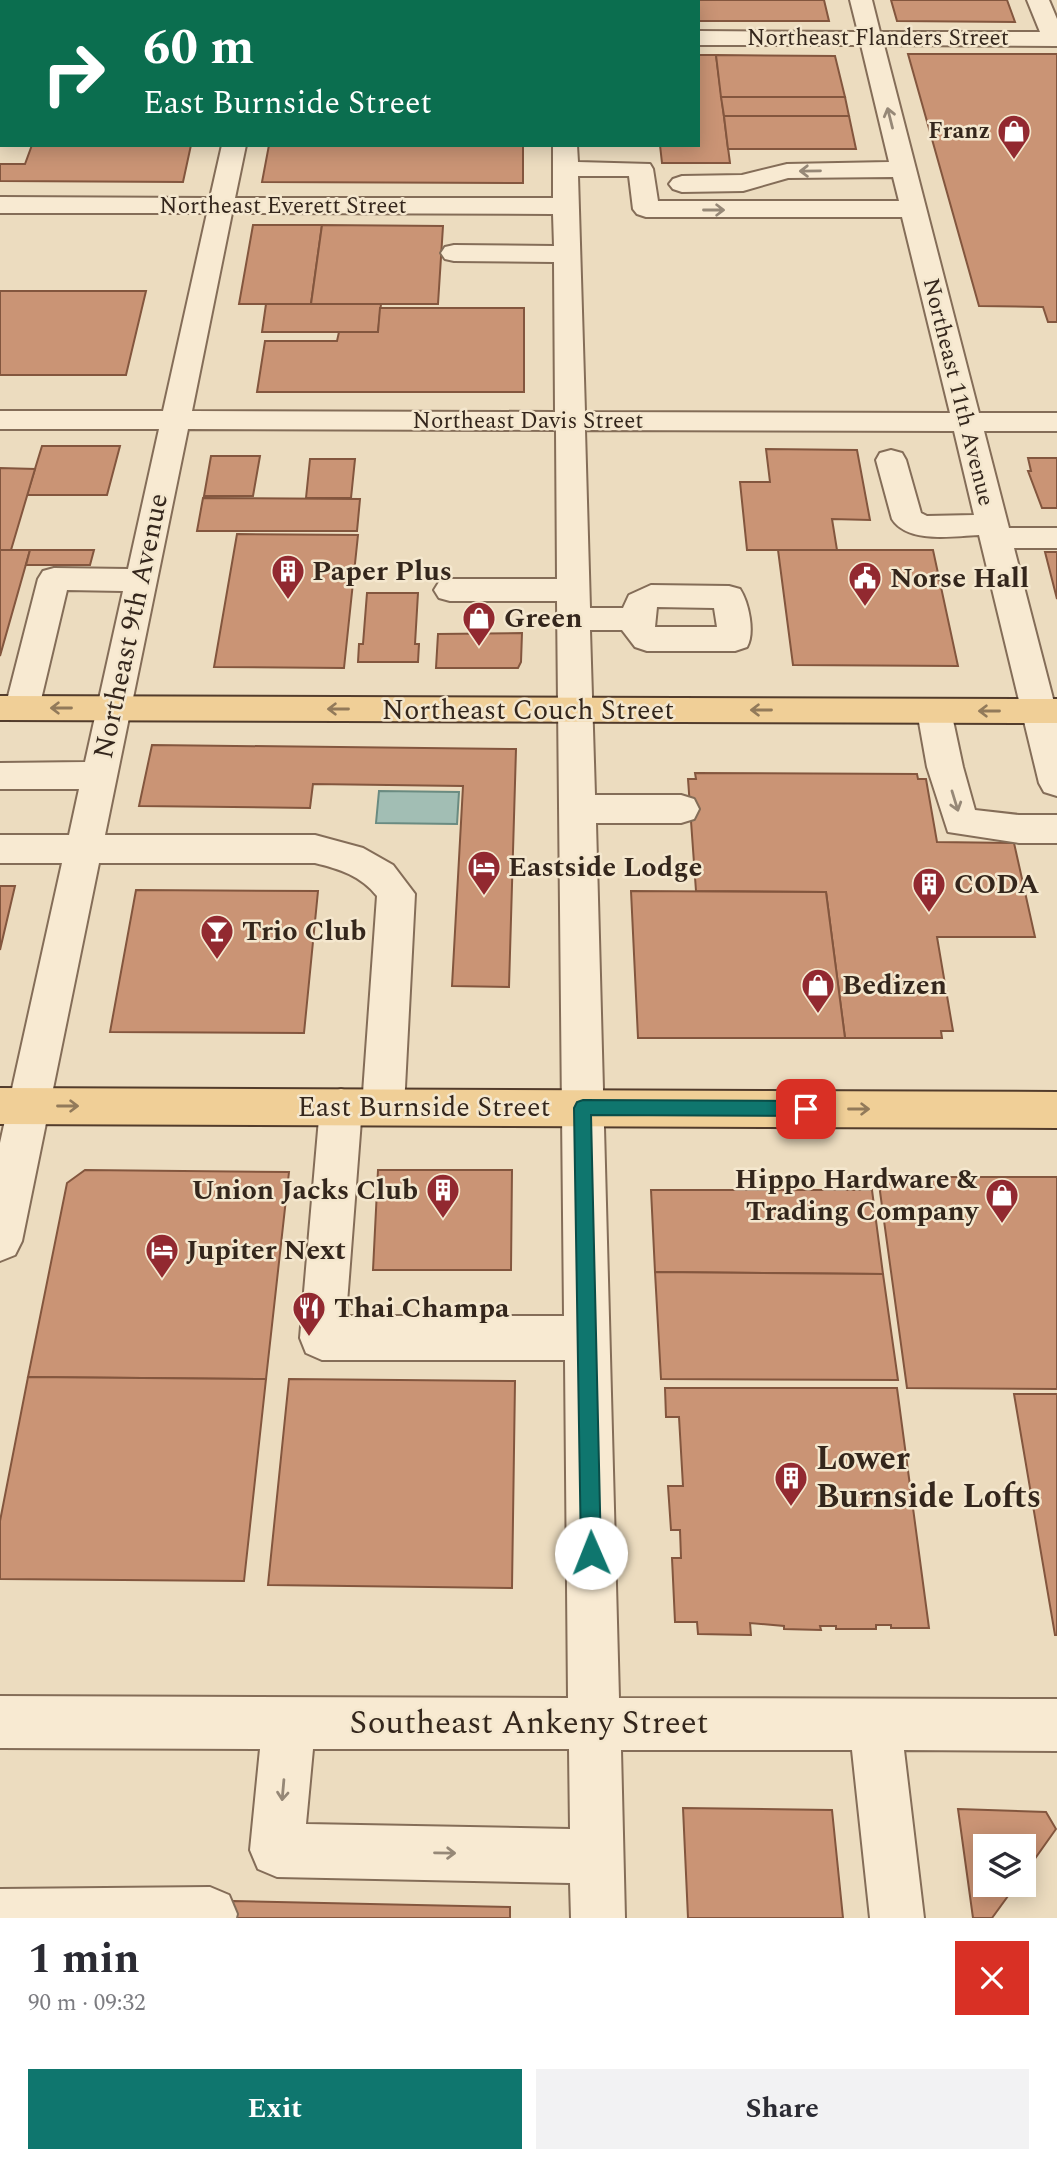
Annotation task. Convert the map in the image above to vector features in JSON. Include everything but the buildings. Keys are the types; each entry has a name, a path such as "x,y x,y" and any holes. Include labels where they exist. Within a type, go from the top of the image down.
{"main road":[{"name":"Northeast Couch Street","path":"11,708 1048,711"},
{"name":"East Burnside Street","path":"15,1106 1057,1110"}],"street":[{"name":"Northeast 11th Avenue","path":"860,0 993,532 1048,711 1057,783"},
{"path":"1038,0 1055,38"},
{"name":"Northeast Flanders Street","path":"700,38 1055,38"},
{"name":"Northeast 9th Avenue","path":"0,1241 15,1106 84,849 234,147"},
{"path":"598,1918 565,157 642,177 912,209"},
{"path":"642,177 743,183 787,171 902,169"},
{"name":"Northeast Everett Street","path":"0,205 566,206"},
{"path":"454,253 568,254"},
{"name":"Northeast Davis Street","path":"0,420 1057,422"},
{"path":"891,460 907,519 924,526 1057,538"},
{"path":"11,708 54,579 141,580"},
{"path":"450,590 574,605 639,619"},
{"path":"934,711 944,767 961,822 1057,829"},
{"path":"0,776 100,775"},
{"path":"577,808 681,809"},
{"path":"0,849 315,849 352,858 387,878 396,894 383,1107"},
{"path":"341,1107 322,1338 587,1338"},
{"name":"Southeast Ankeny Street","path":"0,1722 1057,1725"},
{"path":"289,1722 277,1850 597,1857"},
{"path":"875,1724 897,1918"},
{"path":"0,1916 210,1914"}],"water":[{"path":"379,791 459,792 457,824 376,823"}],"place":[{"name":"Franz","path":"1014,161"},
{"name":"Paper Plus","path":"288,601"},
{"name":"Norse Hall","path":"865,608"},
{"name":"Green","path":"479,648"},
{"name":"Eastside Lodge","path":"484,897"},
{"name":"CODA","path":"929,914"},
{"name":"Trio Club","path":"217,961"},
{"name":"Bedizen","path":"818,1015"},
{"name":"Union Jacks Club","path":"443,1220"},
{"name":"Hippo Hardware & Trading Company","path":"1002,1225"},
{"name":"Jupiter Next","path":"162,1280"},
{"name":"Thai Champa","path":"309,1338"},
{"name":"Lower Burnside Lofts","path":"791,1508"}],"route":[{"path":"591,1553 583,1108 806,1109"}]}
